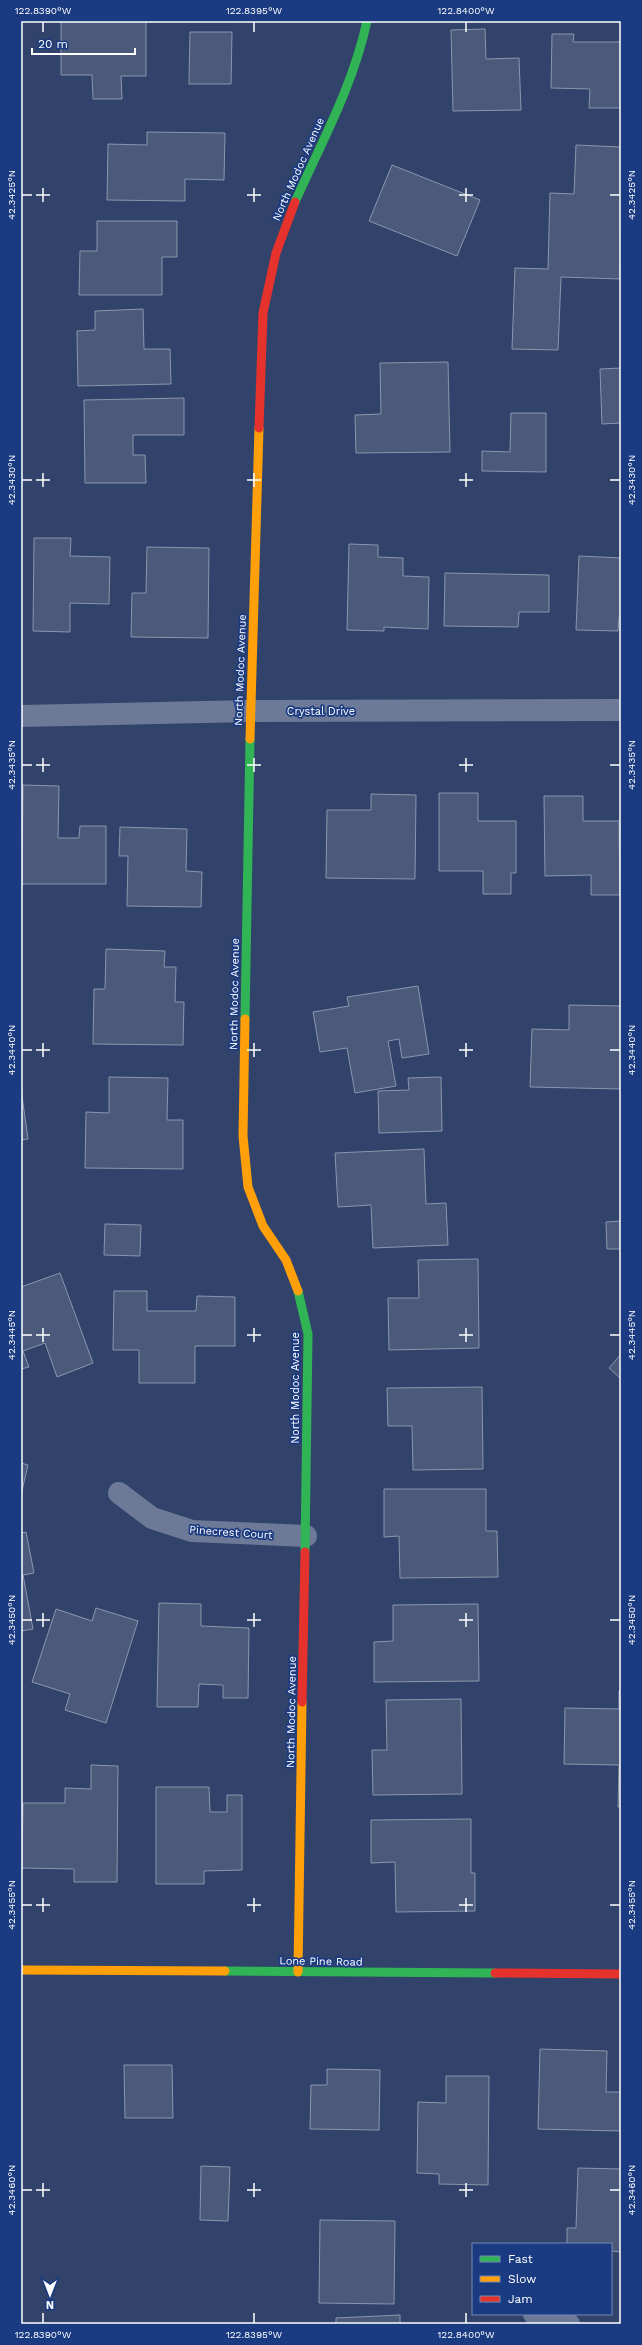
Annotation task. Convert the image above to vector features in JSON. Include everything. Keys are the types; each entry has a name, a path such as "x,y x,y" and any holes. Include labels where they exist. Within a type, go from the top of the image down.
{"street":[{"name":"North Modoc Avenue","path":"298,1972 308,1334 300,1297 286,1260 263,1226 248,1186 243,1136 250,711 263,313 272,269 287,219 354,74 367,21"},
{"name":"Crystal Drive","path":"21,716 250,711 621,710"},
{"name":"Pinecrest Court","path":"119,1493 152,1518 192,1531 306,1536"},
{"name":"Lone Pine Road","path":"21,1970 621,1974"},
{"path":"538,2315 569,2324"}],"building":[{"path":"61,21 146,21 146,76 121,76 122,99 93,99 92,75 61,75"},
{"path":"485,29 486,59 519,58 521,110 453,111 451,30"},
{"path":"190,32 232,32 231,84 189,84"},
{"path":"552,34 574,34 573,42 621,42 621,108 589,108 590,89 551,88"},
{"path":"147,132 225,133 224,180 185,179 185,201 107,200 108,144 147,145"},
{"path":"576,145 621,147 620,279 561,277 558,350 512,349 515,268 548,269 550,193 574,194"},
{"path":"392,165 480,200 457,256 369,221"},
{"path":"97,221 177,221 177,257 162,257 162,295 79,295 80,251 97,251"},
{"path":"143,309 144,349 170,349 171,384 78,386 77,331 95,330 95,311"},
{"path":"448,362 450,452 356,453 355,415 381,414 380,363"},
{"path":"621,368 621,423 602,424 600,369"},
{"path":"184,398 184,435 133,435 133,455 145,455 146,483 85,483 84,400"},
{"path":"511,413 546,413 546,472 482,471 482,451 510,452"},
{"path":"34,538 71,538 70,556 110,557 109,604 70,603 70,632 33,631"},
{"path":"349,544 378,545 378,557 403,558 403,576 429,577 428,629 384,627 384,631 347,630"},
{"path":"147,547 209,548 208,638 131,637 132,593 146,593"},
{"path":"579,556 621,558 621,617 619,617 618,631 576,630"},
{"path":"445,573 549,575 549,612 519,612 518,627 444,626"},
{"path":"23,785 59,786 58,838 79,838 80,826 106,826 106,884 22,884"},
{"path":"439,793 478,793 478,821 516,821 516,873 511,873 511,894 483,894 483,871 439,871"},
{"path":"371,794 416,795 415,879 326,878 327,810 371,810"},
{"path":"544,796 583,796 583,821 619,821 620,895 591,895 591,875 545,876"},
{"path":"120,827 187,829 186,871 202,872 201,907 127,906 128,856 119,856"},
{"path":"106,949 165,951 164,967 176,967 175,1002 184,1002 183,1045 93,1044 94,989 105,989"},
{"path":"418,986 429,1054 402,1058 399,1039 388,1041 396,1086 355,1093 347,1048 320,1052 313,1012 349,1006 347,997"},
{"path":"569,1005 621,1006 621,1089 530,1087 532,1029 569,1030"},
{"path":"109,1077 168,1078 167,1120 183,1120 183,1169 85,1168 86,1112 109,1113"},
{"path":"441,1077 442,1131 379,1133 378,1091 409,1090 408,1078"},
{"path":"21,1089 28,1139 21,1140"},
{"path":"424,1149 426,1204 446,1203 448,1245 373,1248 371,1205 338,1207 335,1153"},
{"path":"621,1221 621,1249 607,1249 606,1222"},
{"path":"105,1224 141,1225 140,1256 104,1255"},
{"path":"478,1259 479,1348 389,1350 388,1298 419,1298 418,1260"},
{"path":"60,1273 93,1363 57,1377 45,1343 23,1351 29,1367 21,1369 21,1287"},
{"path":"114,1291 147,1291 147,1311 196,1311 197,1296 235,1297 235,1346 195,1346 195,1383 139,1383 139,1350 113,1350"},
{"path":"621,1354 621,1379 609,1368"},
{"path":"482,1387 483,1469 413,1470 412,1426 388,1426 387,1388"},
{"path":"21,1463 28,1465 21,1495"},
{"path":"384,1489 486,1489 486,1531 497,1531 498,1577 400,1578 399,1536 384,1537"},
{"path":"26,1532 34,1573 23,1575 33,1629 21,1631 21,1533"},
{"path":"159,1603 201,1604 201,1626 249,1628 248,1698 223,1698 223,1685 199,1684 198,1707 157,1707"},
{"path":"478,1604 479,1681 374,1682 374,1642 393,1641 393,1605"},
{"path":"96,1608 138,1621 106,1723 65,1710 70,1694 32,1682 56,1609 92,1621"},
{"path":"619,1691 621,1691 621,1807 618,1807 619,1765 564,1764 565,1708 619,1709"},
{"path":"461,1699 462,1794 373,1795 372,1750 387,1750 386,1700"},
{"path":"91,1765 118,1766 117,1882 74,1882 74,1869 22,1868 23,1803 65,1803 65,1788 91,1789"},
{"path":"156,1787 209,1787 210,1812 227,1812 227,1795 242,1795 242,1870 204,1871 204,1884 156,1884"},
{"path":"471,1819 471,1873 475,1873 475,1911 396,1912 395,1862 371,1863 371,1820"},
{"path":"540,2049 607,2051 606,2092 621,2092 621,2131 538,2129"},
{"path":"124,2065 172,2065 173,2118 125,2118"},
{"path":"327,2069 380,2070 379,2130 310,2129 311,2085 327,2085"},
{"path":"446,2076 489,2076 488,2185 439,2184 439,2174 417,2173 418,2102 446,2103"},
{"path":"201,2166 230,2167 228,2221 200,2220"},
{"path":"578,2168 621,2169 621,2252 612,2251 612,2243 567,2243 567,2228 576,2228"},
{"path":"320,2220 395,2221 394,2304 319,2303"},
{"path":"400,2315 400,2324 336,2324 336,2318"}],"traffic: fast":[{"path":"295,202 345,91 354,68 367,21"},
{"path":"245,1019 250,739"},
{"path":"298,1291 308,1334 305,1552"},
{"path":"225,1971 495,1973"}],"traffic: slow":[{"path":"250,739 259,428"},
{"path":"245,1019 243,1136 248,1187 263,1226 286,1260 298,1291"},
{"path":"298,1972 302,1702"},
{"path":"21,1970 225,1971"}],"traffic: jam":[{"path":"259,428 263,313 276,253 295,202"},
{"path":"302,1702 305,1552"},
{"path":"495,1973 621,1974"}]}
